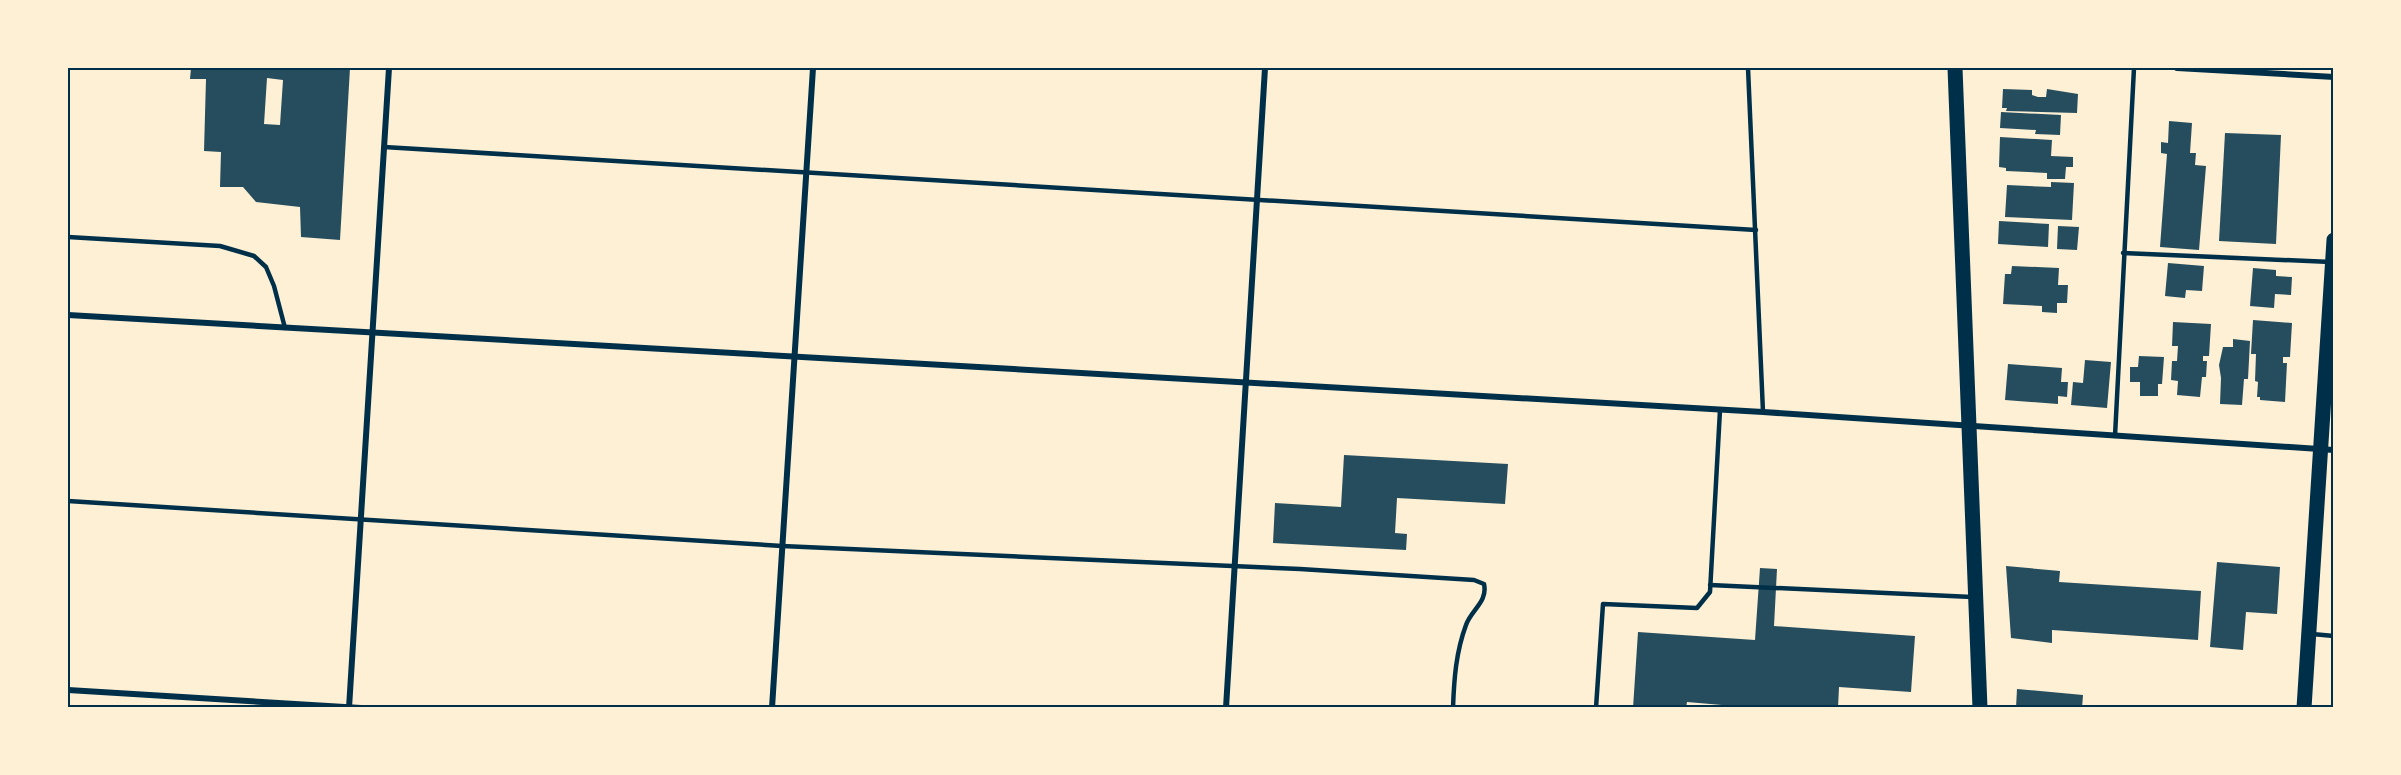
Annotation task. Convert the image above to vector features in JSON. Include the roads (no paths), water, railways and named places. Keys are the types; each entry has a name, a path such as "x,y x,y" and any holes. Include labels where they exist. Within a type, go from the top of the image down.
{"main road":[{"path":"1955,68 1967,426 1980,708"},
{"path":"2304,708 2308,634 2327,450 2334,240"}],"street":[{"path":"349,707 389,68"},
{"path":"772,708 813,68"},
{"path":"1226,708 1265,68"},
{"path":"2177,68 2334,77"},
{"path":"68,315 1763,412 2327,450"},
{"path":"68,690 361,708"}],"lane":[{"path":"1748,68 1763,412"},
{"path":"2115,436 2133,68"},
{"path":"384,147 1756,230"},
{"path":"68,237 220,246 254,256 266,267 274,286 285,328"},
{"path":"2124,253 2333,262"},
{"path":"1596,708 1603,604 1697,608 1710,592 1720,410"},
{"path":"68,501 782,546 1474,580 1484,584 1485,590 1483,600 1466,622 1454,668 1453,708"},
{"path":"1710,585 1975,597"},
{"path":"2308,634 2334,636"}]}
